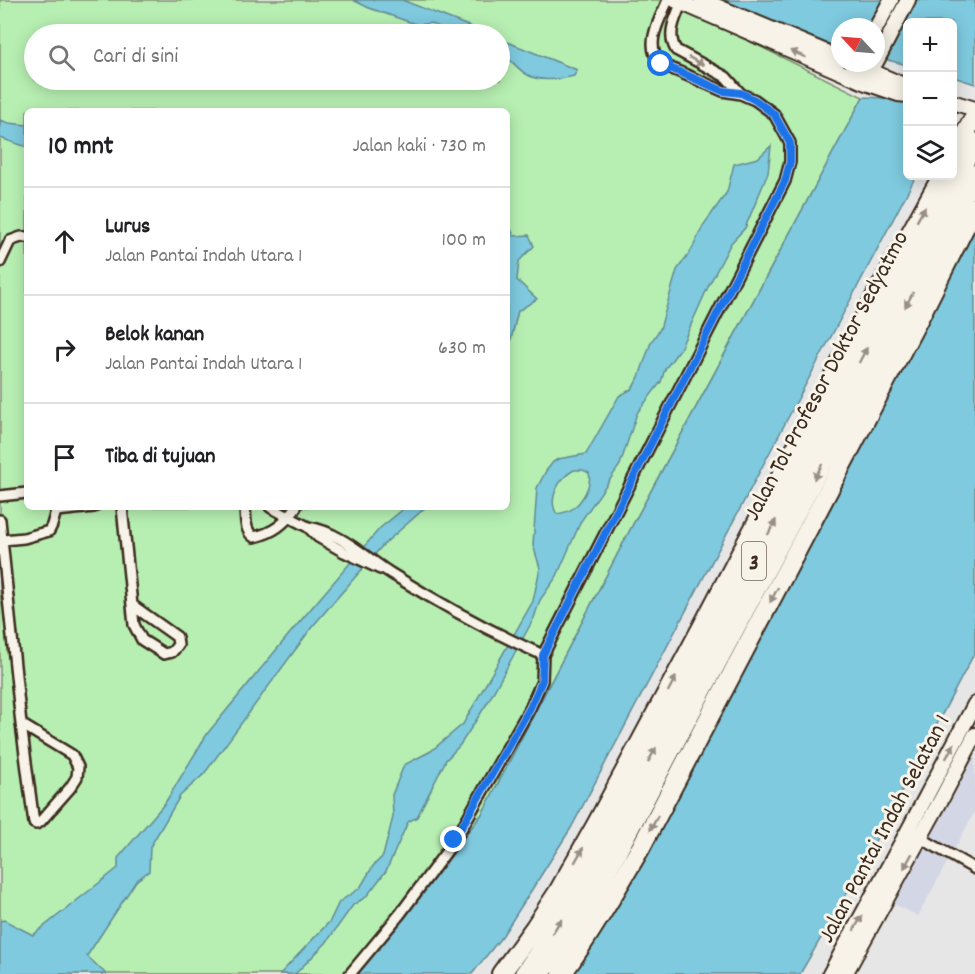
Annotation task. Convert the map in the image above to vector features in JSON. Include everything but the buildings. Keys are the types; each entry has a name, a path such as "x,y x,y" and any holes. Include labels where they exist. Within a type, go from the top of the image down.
{"highway":[{"path":"957,148 975,116"},
{"name":"Jalan Tol Profesor Doktor Sedyatmo","path":"524,974 559,923 607,840 975,142"},
{"name":"Jalan Tol Profesor Doktor Sedyatmo","path":"541,974 577,921 616,854 975,174"},
{"name":"Jalan Tol Profesor Doktor Sedyatmo","path":"501,974 558,892 596,825 874,299 940,180"},
{"name":"3","path":"562,974 591,932 641,847 975,207"}],"street":[{"path":"350,974 400,914 454,840 530,708 542,681 543,655 785,181 790,162 790,143 774,114 741,93 723,91 658,61 653,48 655,29 668,0"},
{"path":"702,0 831,54"},
{"path":"881,18 891,0"},
{"path":"885,45 908,0"},
{"path":"741,93 726,77 674,47 670,34 680,1 831,58"},
{"path":"877,72 898,94 903,94"},
{"path":"880,72 903,84"},
{"path":"957,104 975,109"},
{"path":"0,262 10,241 24,237"},
{"path":"0,496 24,493"},
{"path":"3,540 24,538 49,531 55,510"},
{"path":"122,510 134,625 142,640 164,654 172,652 178,645 177,637 132,605"},
{"path":"245,510 246,528 254,537 268,534 289,518 294,510"},
{"path":"275,510 308,527 321,529 347,549 496,632 543,655"},
{"path":"0,520 21,724 34,823 36,824 70,788 77,777 78,766 72,755 21,724"},
{"name":"Jalan Pantai Indah Selatan 1","path":"845,974 914,835 975,704"},
{"name":"Jalan Pantai Indah Selatan 1","path":"830,974 975,735"},
{"path":"914,835 975,868"}],"shaded area":[{"path":"975,744 975,811 918,916 892,903"}],"green space":[{"path":"0,0 665,0 863,97 631,528 482,814 357,974 0,974"}],"water":[{"path":"353,0 402,0 463,24 415,24"},
{"path":"716,0 975,0 975,84 957,78 957,18 903,18 903,64 885,59 885,18 831,18 831,45"},
{"path":"510,43 577,70 574,76 550,79 537,79 522,72 510,61"},
{"path":"863,97 903,99 903,180 914,180 571,828 503,935 472,974 357,974 482,814 631,528"},
{"path":"0,120 24,125 24,146 0,138"},
{"path":"771,146 768,173 745,228 731,243 680,349 665,369 661,382 637,413 620,465 581,521 557,576 540,600 534,618 488,702 460,745 446,760 417,817 408,822 386,871 366,897 353,905 326,943 295,974 280,974 330,921 339,902 360,888 373,866 383,856 393,817 392,795 404,765 431,751 463,724 533,601 540,568 533,545 537,488 553,462 586,454 619,396 632,389 639,377 651,342 660,329 677,270 692,249 703,226 727,192 734,164 758,158","holes":["574,470 589,473 590,478 583,498 570,510 557,514 553,502 559,483"]},
{"path":"975,215 975,652 853,883 800,974 567,974"},
{"path":"510,227 514,236 529,235 534,246 519,261 517,280 537,299 518,311 510,344"},
{"path":"423,510 383,545 312,627 204,774 180,796 150,847 149,871 136,881 87,956 106,974 0,974 0,921 4,920 33,935 118,868 118,858 165,803 207,734 380,528 401,511"}],"route":[{"path":"454,840 530,708 542,681 543,655 785,181 790,162 790,143 774,114 765,106 741,93 723,91 661,64"}]}
